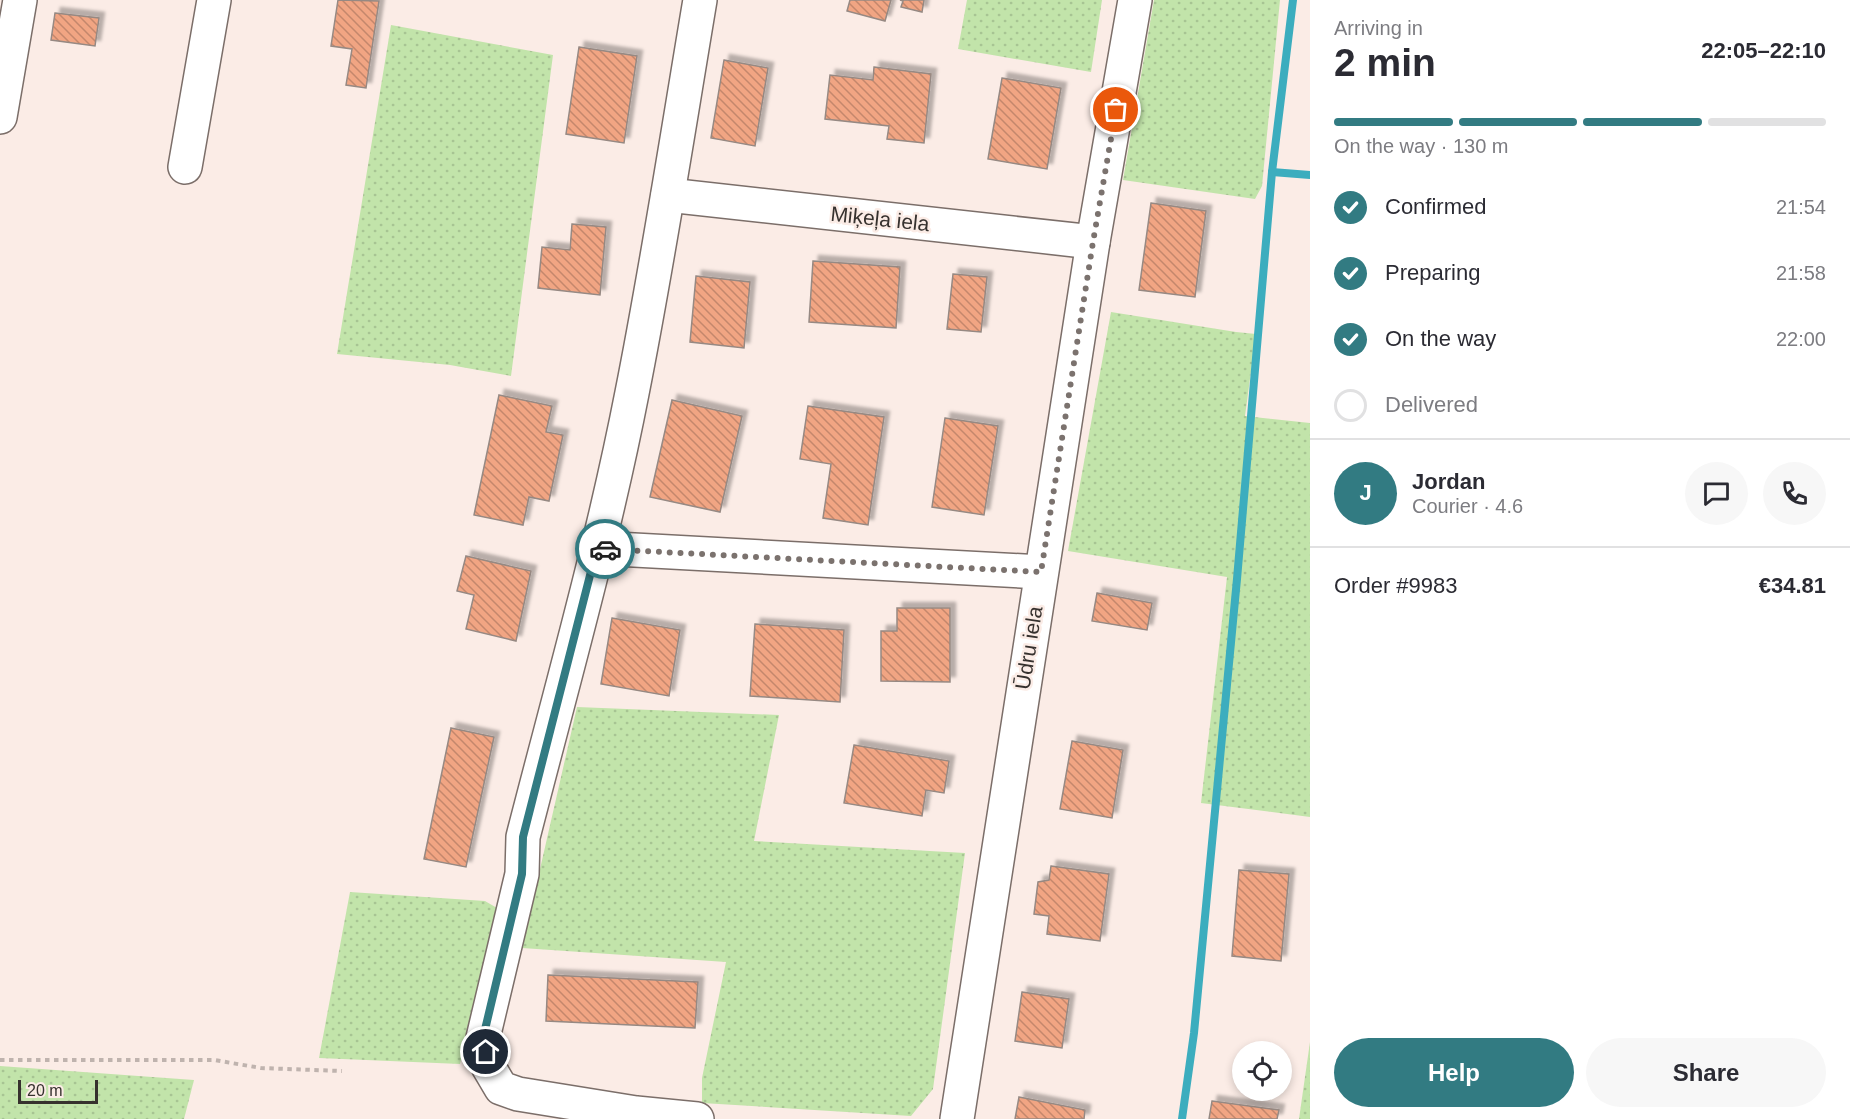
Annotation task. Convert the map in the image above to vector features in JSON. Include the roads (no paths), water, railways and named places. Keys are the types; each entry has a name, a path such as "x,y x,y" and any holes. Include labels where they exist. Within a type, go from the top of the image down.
{"street":[{"path":"0,117 20,0"},
{"path":"185,166 214,0"},
{"path":"697,1119 635,1116 518,1094 501,1088 488,1066 483,1038 522,874 523,837 597,548 632,394 700,0"},
{"name":"Ūdru iela","path":"957,1119 1093,242 1135,0"},
{"name":"Miķeļa iela","path":"668,195 1093,242"},
{"path":"597,548 1041,572"}],"waterway":[{"path":"1182,1119 1194,1033 1237,579 1272,172 1293,0"},
{"path":"1272,172 1310,175"}]}
